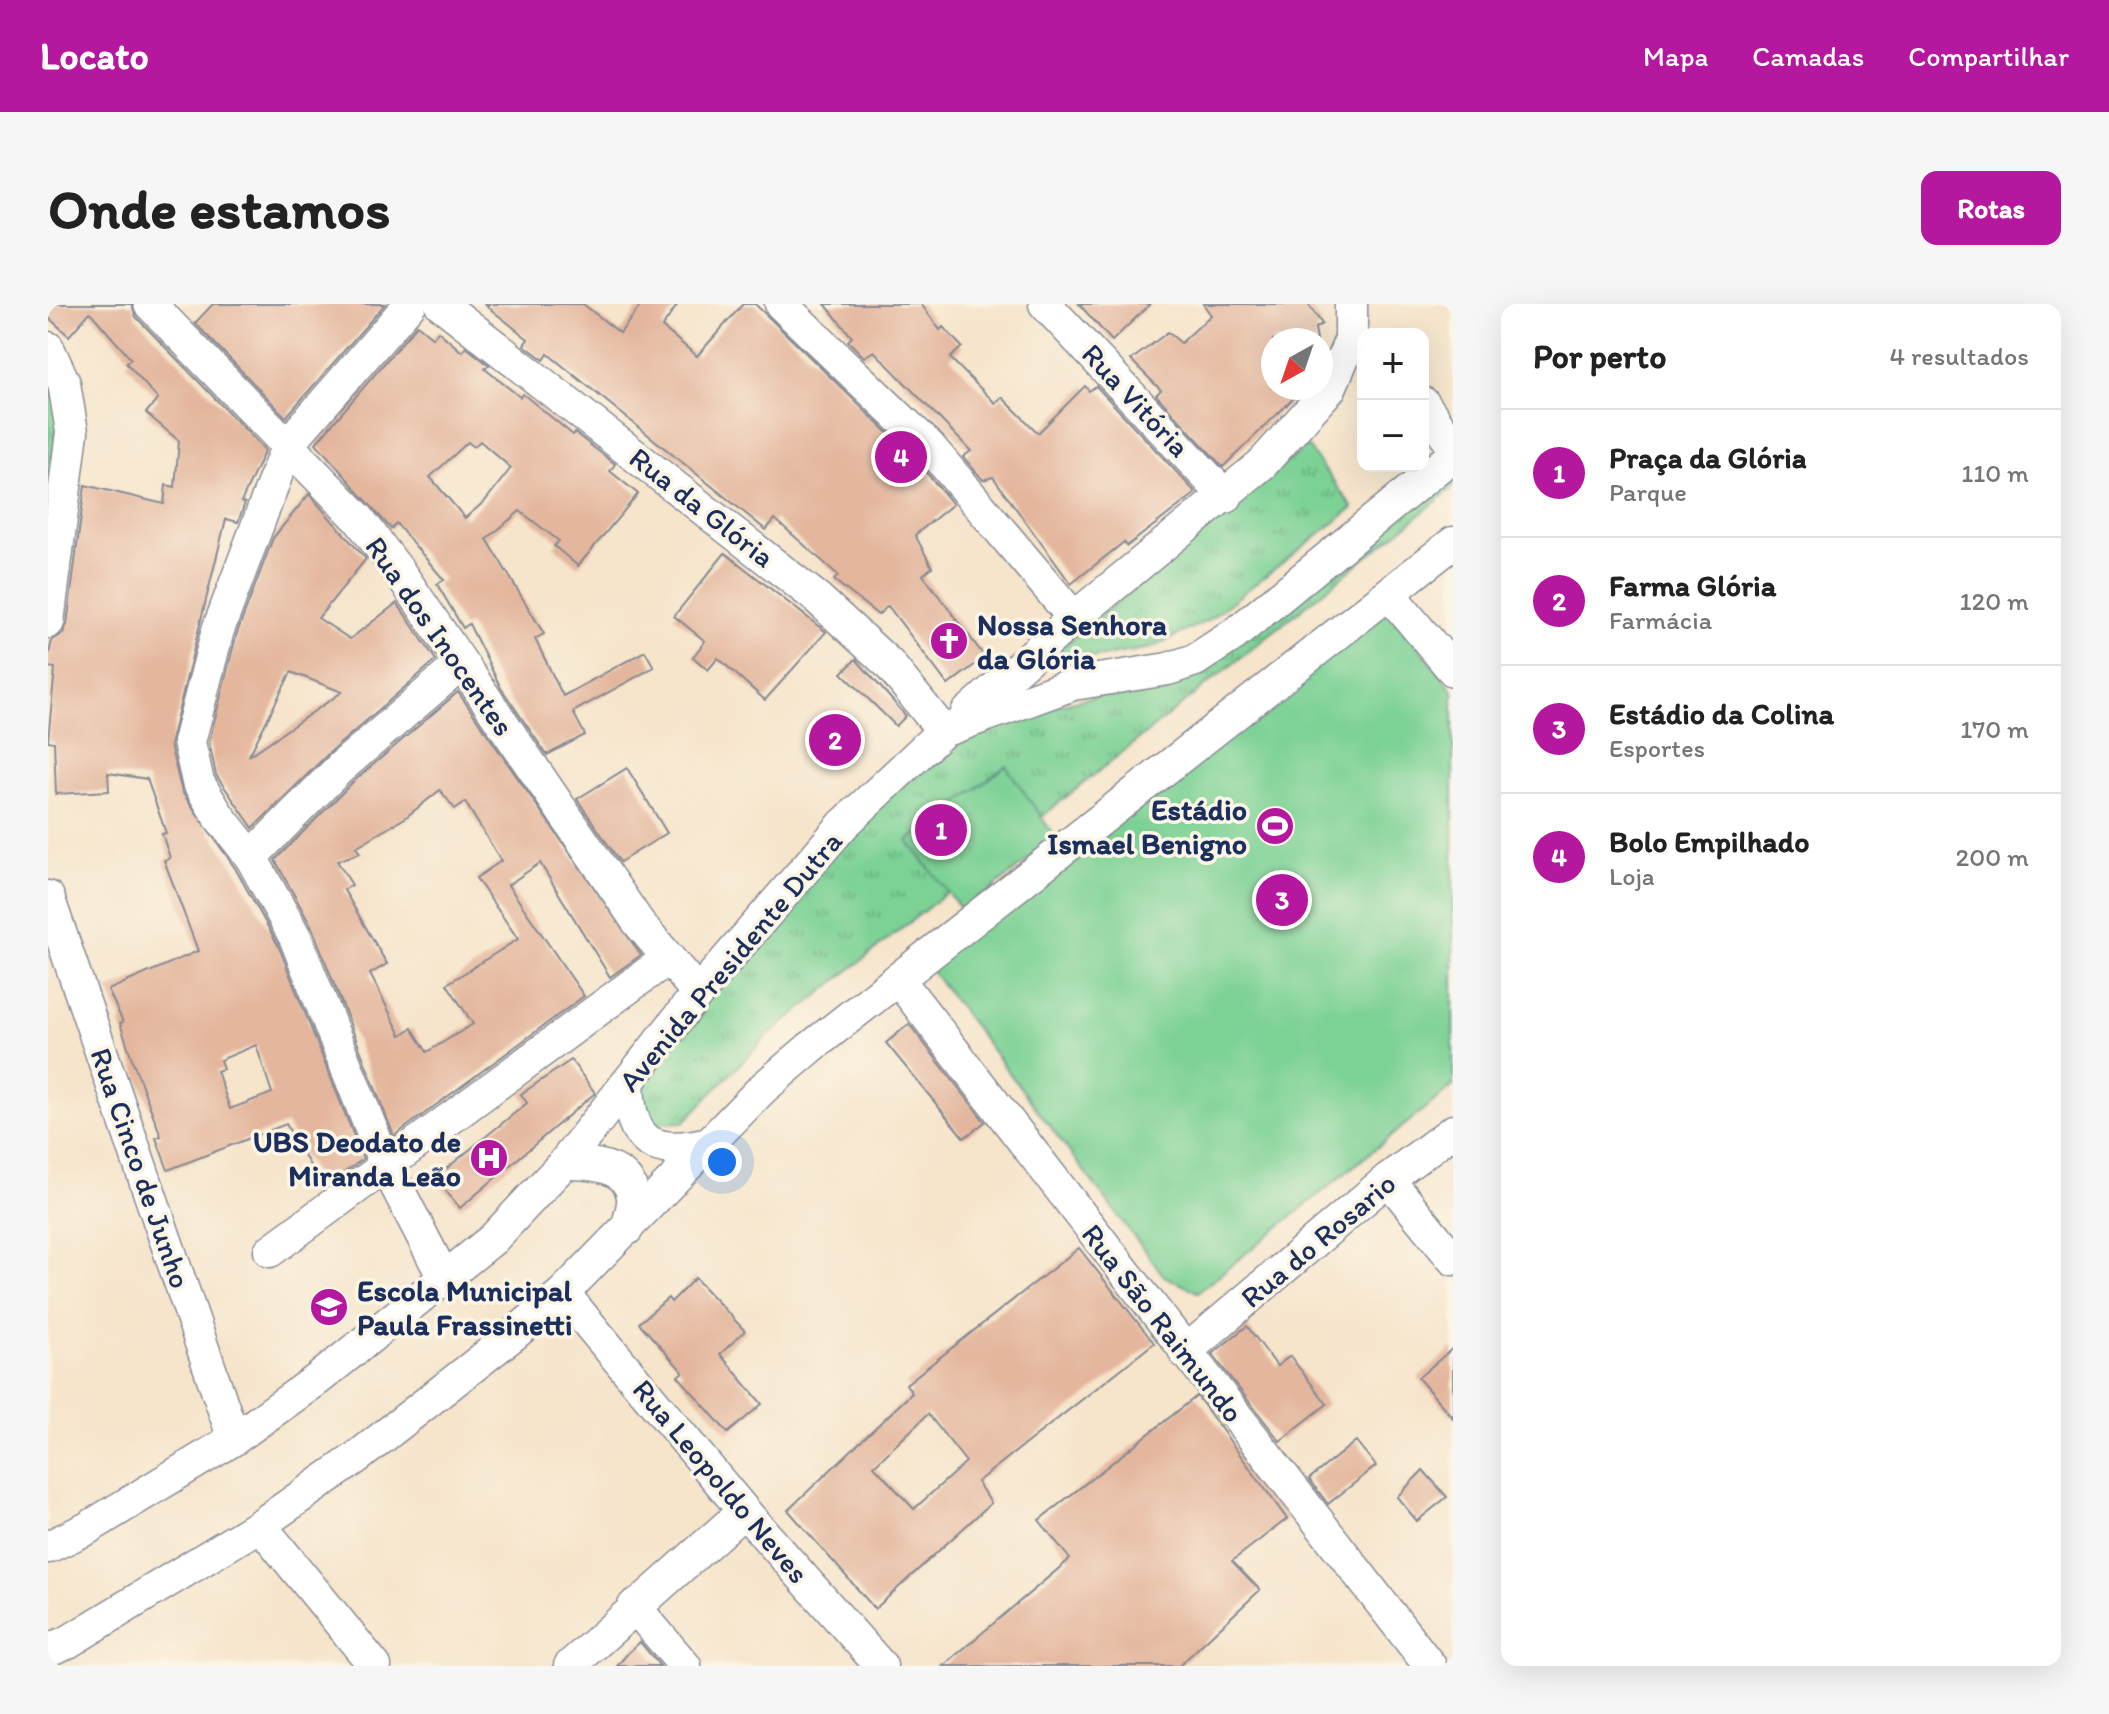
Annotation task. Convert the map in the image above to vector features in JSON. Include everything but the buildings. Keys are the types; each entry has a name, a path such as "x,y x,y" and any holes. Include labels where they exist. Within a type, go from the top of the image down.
{"street":[{"name":"Rua dos Inocentes","path":"150,304 359,519 667,959 698,993"},
{"path":"410,304 288,444 218,630 189,742 198,782 218,815 251,857 295,937 385,1164 445,1280"},
{"name":"Rua da Glória","path":"441,304 817,598 889,664 947,729"},
{"path":"781,304 929,446 1074,618"},
{"name":"Rua Vitória","path":"1045,304 1226,497"},
{"path":"947,729 1074,618 1226,497 1262,464 1330,388 1351,339 1353,304"},
{"path":"1353,304 1371,328"},
{"path":"48,348 64,383 72,432 48,622"},
{"path":"1429,412 1453,446"},
{"name":"Avenida Presidente Dutra","path":"48,1547 86,1529 234,1439 445,1280 493,1239 564,1163 698,993 843,825 947,729 1073,684 1168,669 1195,660 1235,634 1453,455"},
{"path":"55,1649 260,1525 356,1458 563,1293 762,1089 1453,543"},
{"path":"1389,594 1453,670"},
{"path":"251,857 340,768 460,665"},
{"name":"Rua Cinco de Junho","path":"48,897 234,1439"},
{"path":"270,1251 667,959"},
{"name":"Rua São Raimundo","path":"898,979 1430,1666"},
{"path":"628,1083 633,1125 652,1145 681,1149 709,1143"},
{"name":"Rua do Rosario","path":"1185,1352 1388,1179 1453,1131"},
{"path":"564,1163 592,1163 610,1169 627,1181 633,1198 627,1229"},
{"path":"1388,1179 1453,1259"},
{"name":"Rua Leopoldo Neves","path":"563,1293 744,1511 881,1666"},
{"path":"570,1666 744,1511"},
{"path":"260,1525 375,1666"},
{"path":"634,1606 685,1666"}],"green space":[{"path":"48,382 60,405 48,495"},
{"path":"1307,446 1353,508 1207,621 1151,648 1038,667"},
{"path":"1453,466 1453,488 766,1037 684,1122 651,1123 637,1080 759,931 954,729 1182,676"},
{"name":"Estádio Ismael Benigno","path":"1384,602 1453,691 1453,1086 1198,1292 1164,1276 924,961"},
{"path":"1006,766 1056,838 963,912 908,841"}],"place":[{"name":"Bolo Empilhado","path":"901,457"},
{"name":"Nossa Senhora da Glória","path":"949,641"},
{"name":"Farma Glória","path":"835,740"},
{"name":"Estádio Ismael Benigno","path":"1275,826"},
{"name":"Praça da Glória","path":"941,830"},
{"name":"Estádio da Colina","path":"1282,900"},
{"name":"UBS Deodato de Miranda Leão","path":"489,1158"},
{"name":"Escola Municipal Paula Frassinetti","path":"329,1307"}]}
